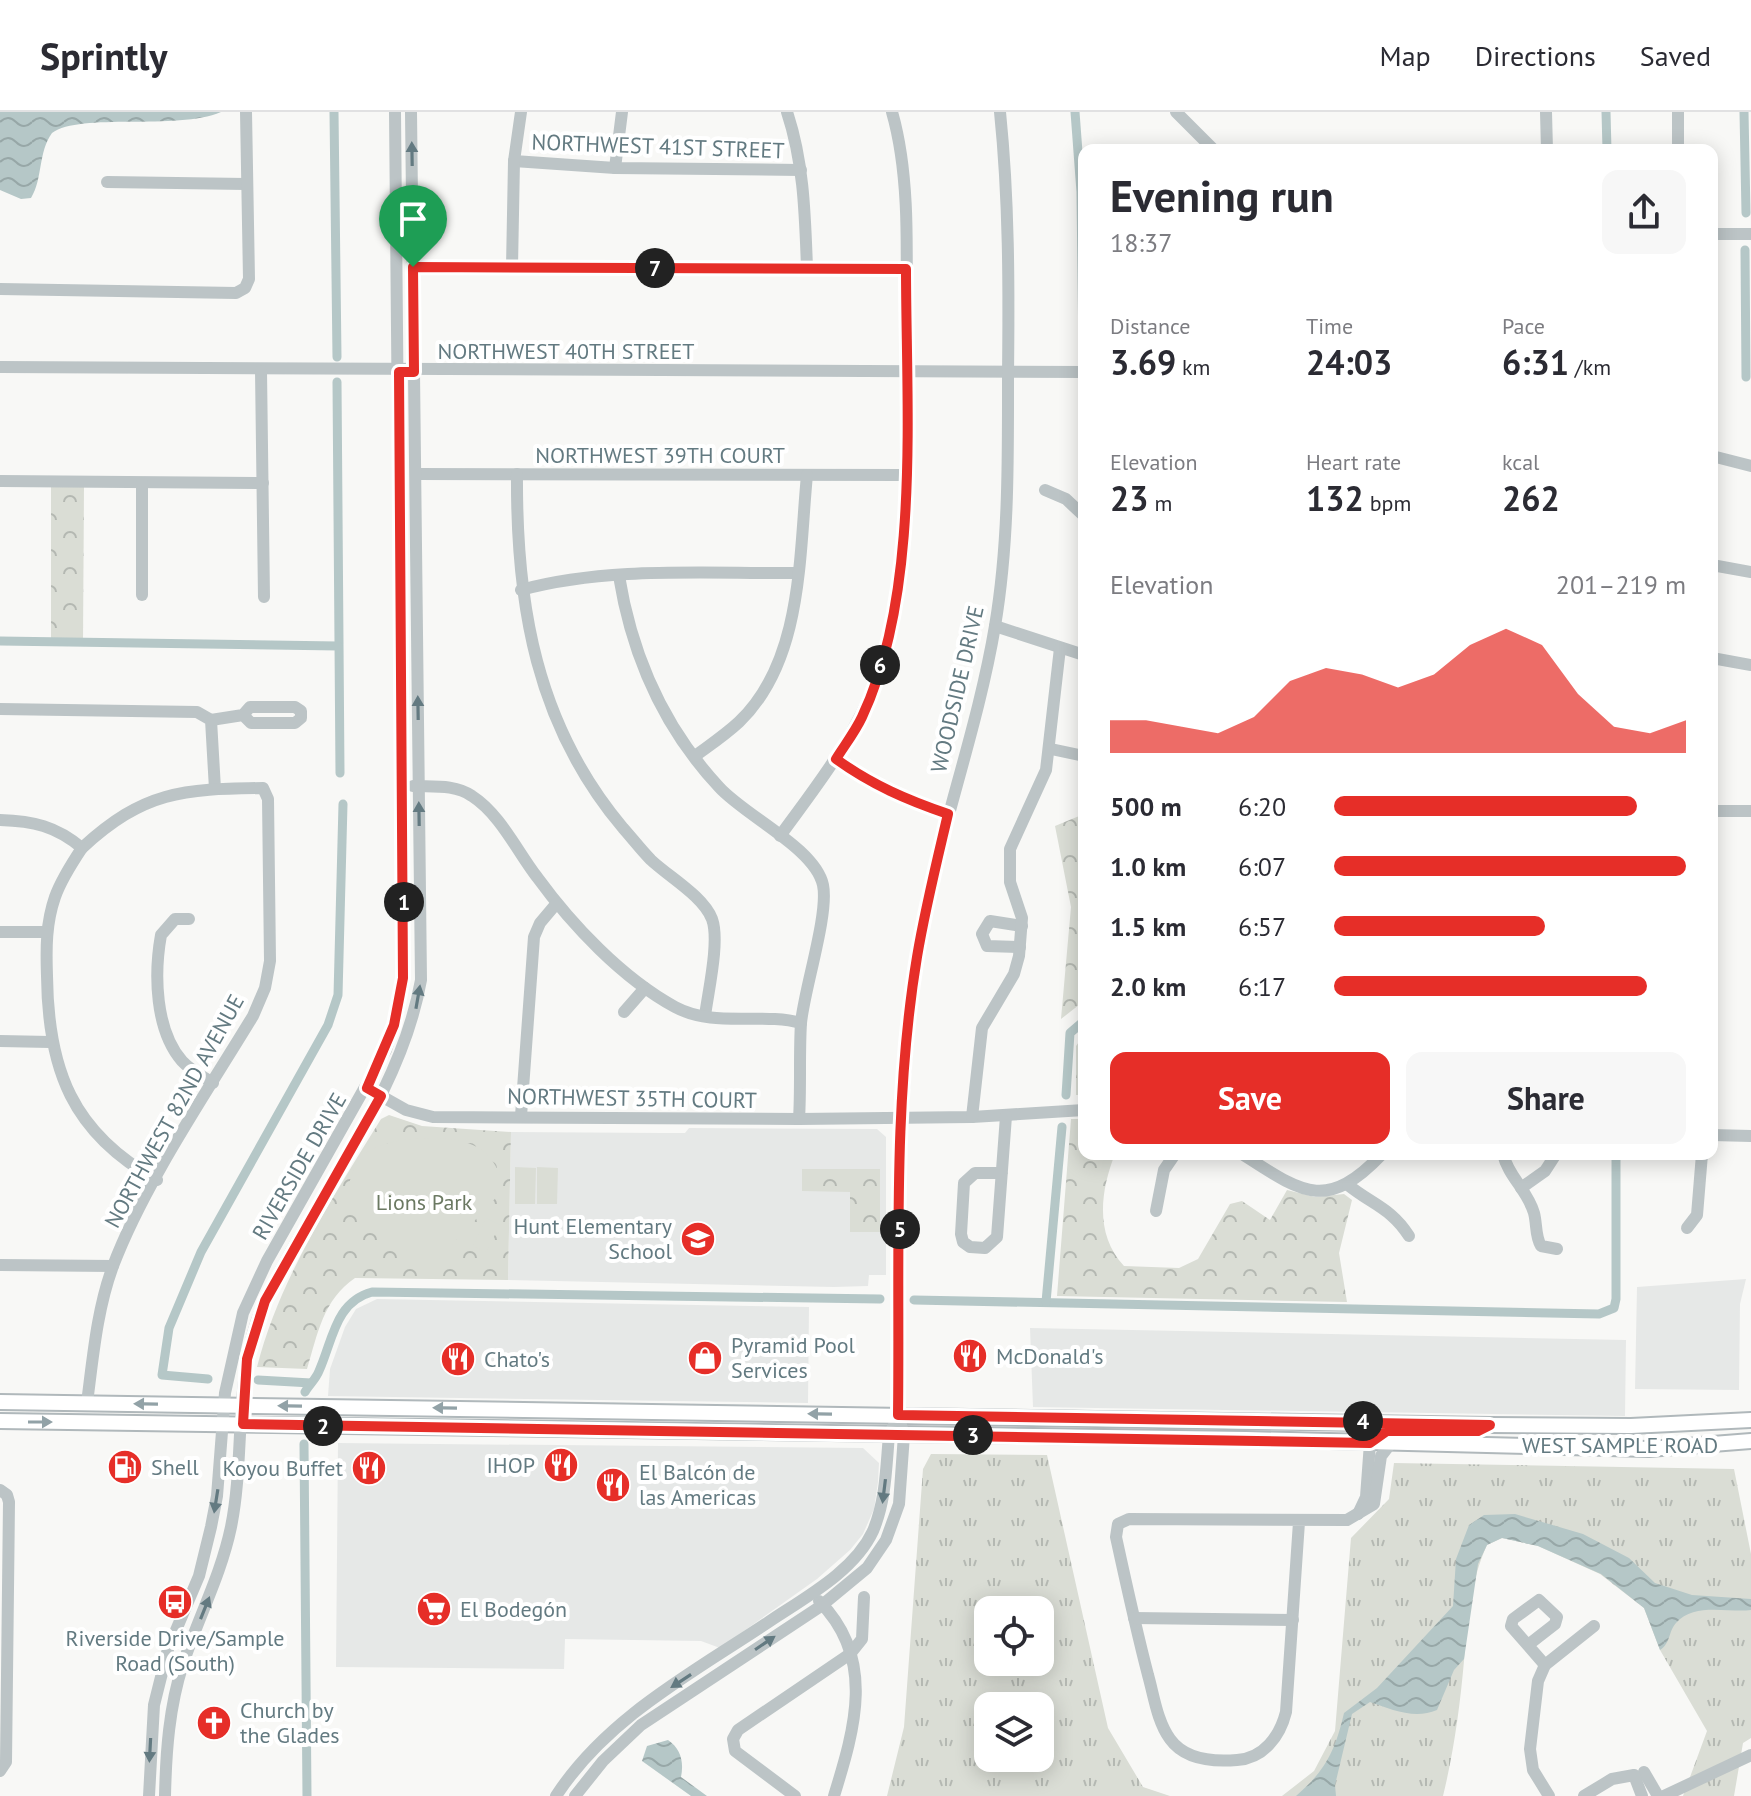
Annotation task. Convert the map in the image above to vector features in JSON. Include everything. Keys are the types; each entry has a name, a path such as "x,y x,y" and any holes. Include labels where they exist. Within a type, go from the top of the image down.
{"main road":[{"name":"WEST SAMPLE ROAD","path":"0,1402 1490,1425 1631,1426 1751,1420"},
{"path":"454,1428 467,1420 509,1420 522,1409"},
{"path":"515,1429 529,1419 591,1418 607,1410"},
{"path":"1056,1436 1066,1428 1103,1428 1118,1418"},
{"name":"WEST SAMPLE ROAD","path":"0,1421 1246,1439 1649,1449 1751,1441"},
{"path":"1246,1439 1269,1430 1355,1433 1370,1422"}],"street":[{"path":"0,289 236,293 245,288 249,279 246,112"},
{"name":"RIVERSIDE DRIVE","path":"149,1796 154,1705 168,1649 199,1576 217,1496 231,1356 251,1292 367,1088 394,1025 403,978 395,112"},
{"name":"RIVERSIDE DRIVE","path":"165,1796 166,1750 174,1701 230,1527 243,1424 247,1359 265,1301 381,1096 409,1031 421,980 411,112"},
{"path":"512,267 514,161 521,112"},
{"path":"615,168 622,112"},
{"path":"787,112 801,170 807,268"},
{"path":"780,836 836,759 861,718 887,639 898,571 905,475 906,269 902,171 892,112"},
{"name":"WOODSIDE DRIVE","path":"897,1435 902,1118 917,958 948,814 995,626 1008,497 1009,250 1000,112"},
{"path":"1176,112 1208,144"},
{"path":"1546,112 1547,144"},
{"path":"1678,112 1678,144"},
{"name":"NORTHWEST 41ST STREET","path":"514,161 615,168 801,170"},
{"path":"107,182 246,184"},
{"path":"1718,234 1751,234"},
{"path":"413,267 906,269"},
{"name":"NORTHWEST 40TH STREET","path":"0,367 399,372 1078,372"},
{"path":"261,371 264,597"},
{"path":"1718,458 1751,466"},
{"name":"NORTHWEST 39TH COURT","path":"416,474 905,475"},
{"path":"517,474 516,548 521,590 542,684 589,782 649,858 711,919 714,934 705,1016"},
{"path":"695,756 741,720 771,679 786,636 798,573 807,475"},
{"path":"0,481 263,483"},
{"path":"142,483 142,595"},
{"path":"1045,490 1066,499 1078,510"},
{"path":"1718,566 1751,572"},
{"path":"521,590 544,584 619,576 798,573"},
{"path":"619,576 626,617 652,690 675,731 718,787 750,817 810,860 824,888 801,1023 799,1119"},
{"path":"995,626 1078,653"},
{"path":"972,1117 982,1028 1014,974 1020,947 1022,926 1019,901 1010,882 1010,849 1046,770 1051,749 1060,648"},
{"path":"1718,659 1751,665"},
{"path":"0,709 197,712 211,720 243,715"},
{"path":"157,1180 124,1162 96,1135 61,1076 50,1042 46,932 55,896 82,848 126,811 179,792 215,789 211,720"},
{"path":"1051,749 1078,755"},
{"path":"836,759 867,781 901,798 948,814"},
{"path":"401,786 449,787 471,795 489,811 556,904 645,988 677,1009 705,1016 801,1023"},
{"name":"NORTHWEST 82ND AVENUE","path":"87,1403 100,1314 113,1266 157,1180 253,1016 265,988 270,961 268,799 263,788 215,789"},
{"path":"1718,811 1751,811"},
{"path":"0,820 46,825 64,833 82,848"},
{"path":"521,1116 534,937 540,923 556,904"},
{"path":"189,919 175,919 161,935 160,1004 171,1045 184,1063 213,1083"},
{"path":"1020,947 987,946 982,934 990,921 1022,926"},
{"path":"0,932 46,932"},
{"path":"624,1012 645,988"},
{"path":"0,1041 50,1042"},
{"name":"NORTHWEST 35TH COURT","path":"367,1088 406,1110 433,1117 902,1118 1006,1116 1078,1110"},
{"path":"1002,1173 967,1176 961,1234 963,1242 970,1247 985,1248 997,1237 1002,1173 1006,1116"},
{"path":"1718,1135 1751,1136"},
{"path":"1156,1211 1164,1170 1171,1160"},
{"path":"1252,1160 1302,1189 1321,1192 1348,1185 1375,1160"},
{"path":"1506,1160 1534,1214 1541,1246 1557,1249"},
{"path":"1521,1188 1545,1171 1552,1160"},
{"path":"1687,1228 1697,1215 1702,1160"},
{"path":"1348,1185 1386,1208 1409,1236"},
{"path":"0,1265 113,1266"},
{"path":"1356,1516 1366,1497 1370,1443 1387,1431 1478,1431 1490,1425"},
{"path":"556,1796 591,1751 632,1713 812,1594 856,1557 872,1533 884,1500 897,1435"},
{"path":"575,1796 603,1761 641,1725 823,1605 867,1568 886,1540 899,1504 897,1435"},
{"path":"1299,1522 1282,1727 1272,1742 1242,1760 1219,1761 1187,1753 1171,1740 1160,1721 1116,1537 1118,1524 1129,1519 1338,1522 1356,1516 1374,1504 1381,1456 1391,1443"},
{"path":"0,1490 7,1495 9,1502 6,1762 0,1770"},
{"path":"812,1594 843,1632 858,1679 852,1739 834,1796"},
{"path":"795,1796 735,1751 733,1739 738,1730 850,1654 862,1639 864,1597"},
{"path":"1134,1618 1293,1620"},
{"path":"1549,1796 1533,1770 1530,1749 1538,1681 1545,1665 1594,1626"},
{"path":"1528,1645 1545,1665"},
{"path":"721,1654 730,1667"},
{"path":"632,1713 641,1725"},
{"path":"1664,1796 1747,1759"},
{"path":"1584,1796 1612,1779 1639,1774"},
{"path":"1639,1774 1642,1796"},
{"path":"1639,1774 1658,1796"}],"shaded area":[{"name":"Hunt Elementary School","path":"689,1128 877,1129 886,1137 886,1275 869,1275 868,1286 834,1287 508,1280 511,1132 685,1133"},
{"path":"1746,1279 1740,1304 1739,1390 1635,1389 1637,1287"},
{"path":"377,1299 809,1307 808,1403 328,1396 330,1369 345,1327 356,1309"},
{"path":"1030,1328 1626,1340 1625,1416 1033,1407"},
{"path":"338,1443 863,1448 879,1463 878,1482 874,1509 863,1534 850,1550 817,1579 720,1648 701,1641 565,1639 564,1669 336,1667"}],"green space":[{"path":"51,487 84,487 83,640 51,639"},
{"path":"1078,816 1078,1006 1061,1019 1071,907 1055,826"},
{"path":"1078,1043 1078,1095 1076,1095"},
{"name":"Lions Park","path":"389,1115 422,1126 511,1132 508,1280 355,1278 329,1307 307,1369 257,1367 279,1301 310,1238 381,1119"},
{"path":"1071,1119 1078,1119 1078,1160 1113,1160 1104,1198 1104,1227 1108,1241 1124,1266 1179,1268 1198,1259 1230,1204 1242,1201 1270,1220 1287,1190 1315,1197 1344,1194 1352,1200 1339,1253 1347,1302 1057,1296"},
{"path":"439,1138 464,1142 482,1150 495,1165 504,1189 427,1272 347,1188 358,1162 376,1147 397,1141"},
{"path":"515,1167 536,1168 535,1204 515,1204"},
{"path":"537,1167 558,1168 557,1204 537,1204"},
{"path":"802,1169 880,1169 880,1232 850,1232 850,1192 802,1191"},
{"path":"486,1218 500,1225 486,1252 473,1246"},
{"path":"931,1454 1047,1455 1108,1728 1143,1787 1170,1796 887,1796 904,1727 923,1469"},
{"path":"1394,1463 1734,1469 1751,1554 1751,1738 1743,1743 1734,1796 1683,1796 1707,1731 1660,1650 1644,1608 1600,1574 1538,1546 1502,1538 1487,1545 1473,1587 1461,1695 1443,1796 1282,1796 1314,1771 1335,1731 1351,1538 1389,1499"}],"water":[{"path":"0,112 221,112 180,120 84,124 52,133 44,148 35,191 31,198 21,199 0,190"},
{"path":"1515,1514 1583,1534 1629,1558 1655,1583 1692,1595 1751,1599 1751,1610 1702,1610 1692,1613 1676,1623 1660,1650 1644,1608 1601,1574 1538,1546 1502,1538 1487,1545 1478,1564 1464,1659 1454,1670 1437,1710 1411,1714 1370,1702 1352,1714 1335,1785 1336,1796 1296,1796 1328,1759 1344,1713 1377,1688 1453,1606 1456,1559 1469,1525 1484,1515"},
{"path":"668,1740 680,1756 681,1777 707,1796 691,1796 642,1761 647,1746"}],"waterway":[{"path":"334,112 337,357"},
{"path":"1075,112 1078,152"},
{"path":"1606,112 1607,144"},
{"path":"1744,112 1746,213"},
{"path":"1745,250 1746,377"},
{"path":"337,382 340,773"},
{"path":"0,641 338,646"},
{"path":"208,1379 162,1375 169,1328 201,1252 328,1025 338,995 343,804"},
{"path":"1066,1095 1070,1033 1078,1026"},
{"path":"1046,1302 1062,1127"},
{"path":"914,1300 1599,1314 1614,1308 1616,1299 1616,1160"},
{"path":"305,1392 318,1374 343,1313 350,1304 372,1292 880,1299"},
{"path":"258,1380 311,1383"},
{"path":"304,1444 307,1796"}],"place":[{"name":"Hunt Elementary School","path":"698,1239"},
{"name":"McDonald's","path":"970,1356"},
{"name":"Pyramid Pool Services","path":"705,1358"},
{"name":"Chato's","path":"458,1359"},
{"name":"IHOP","path":"561,1465"},
{"name":"Shell","path":"125,1467"},
{"name":"Koyou Buffet","path":"369,1468"},
{"name":"El Balcón de las Americas","path":"613,1485"},
{"name":"Riverside Drive/Sample Road (South)","path":"175,1602"},
{"name":"El Bodegón","path":"434,1609"},
{"name":"Church by the Glades","path":"214,1723"}],"route":[{"path":"413,267 906,269 904,511 890,627 878,675 861,718 836,759 867,781 901,798 948,814 917,958 908,1037 902,1118 898,1415 1490,1425 1478,1431 1387,1431 1370,1443 243,1424 247,1359 255,1326 283,1268 381,1096 367,1088 386,1050 398,1013 403,978 404,930 399,372 414,372 413,267"}]}
